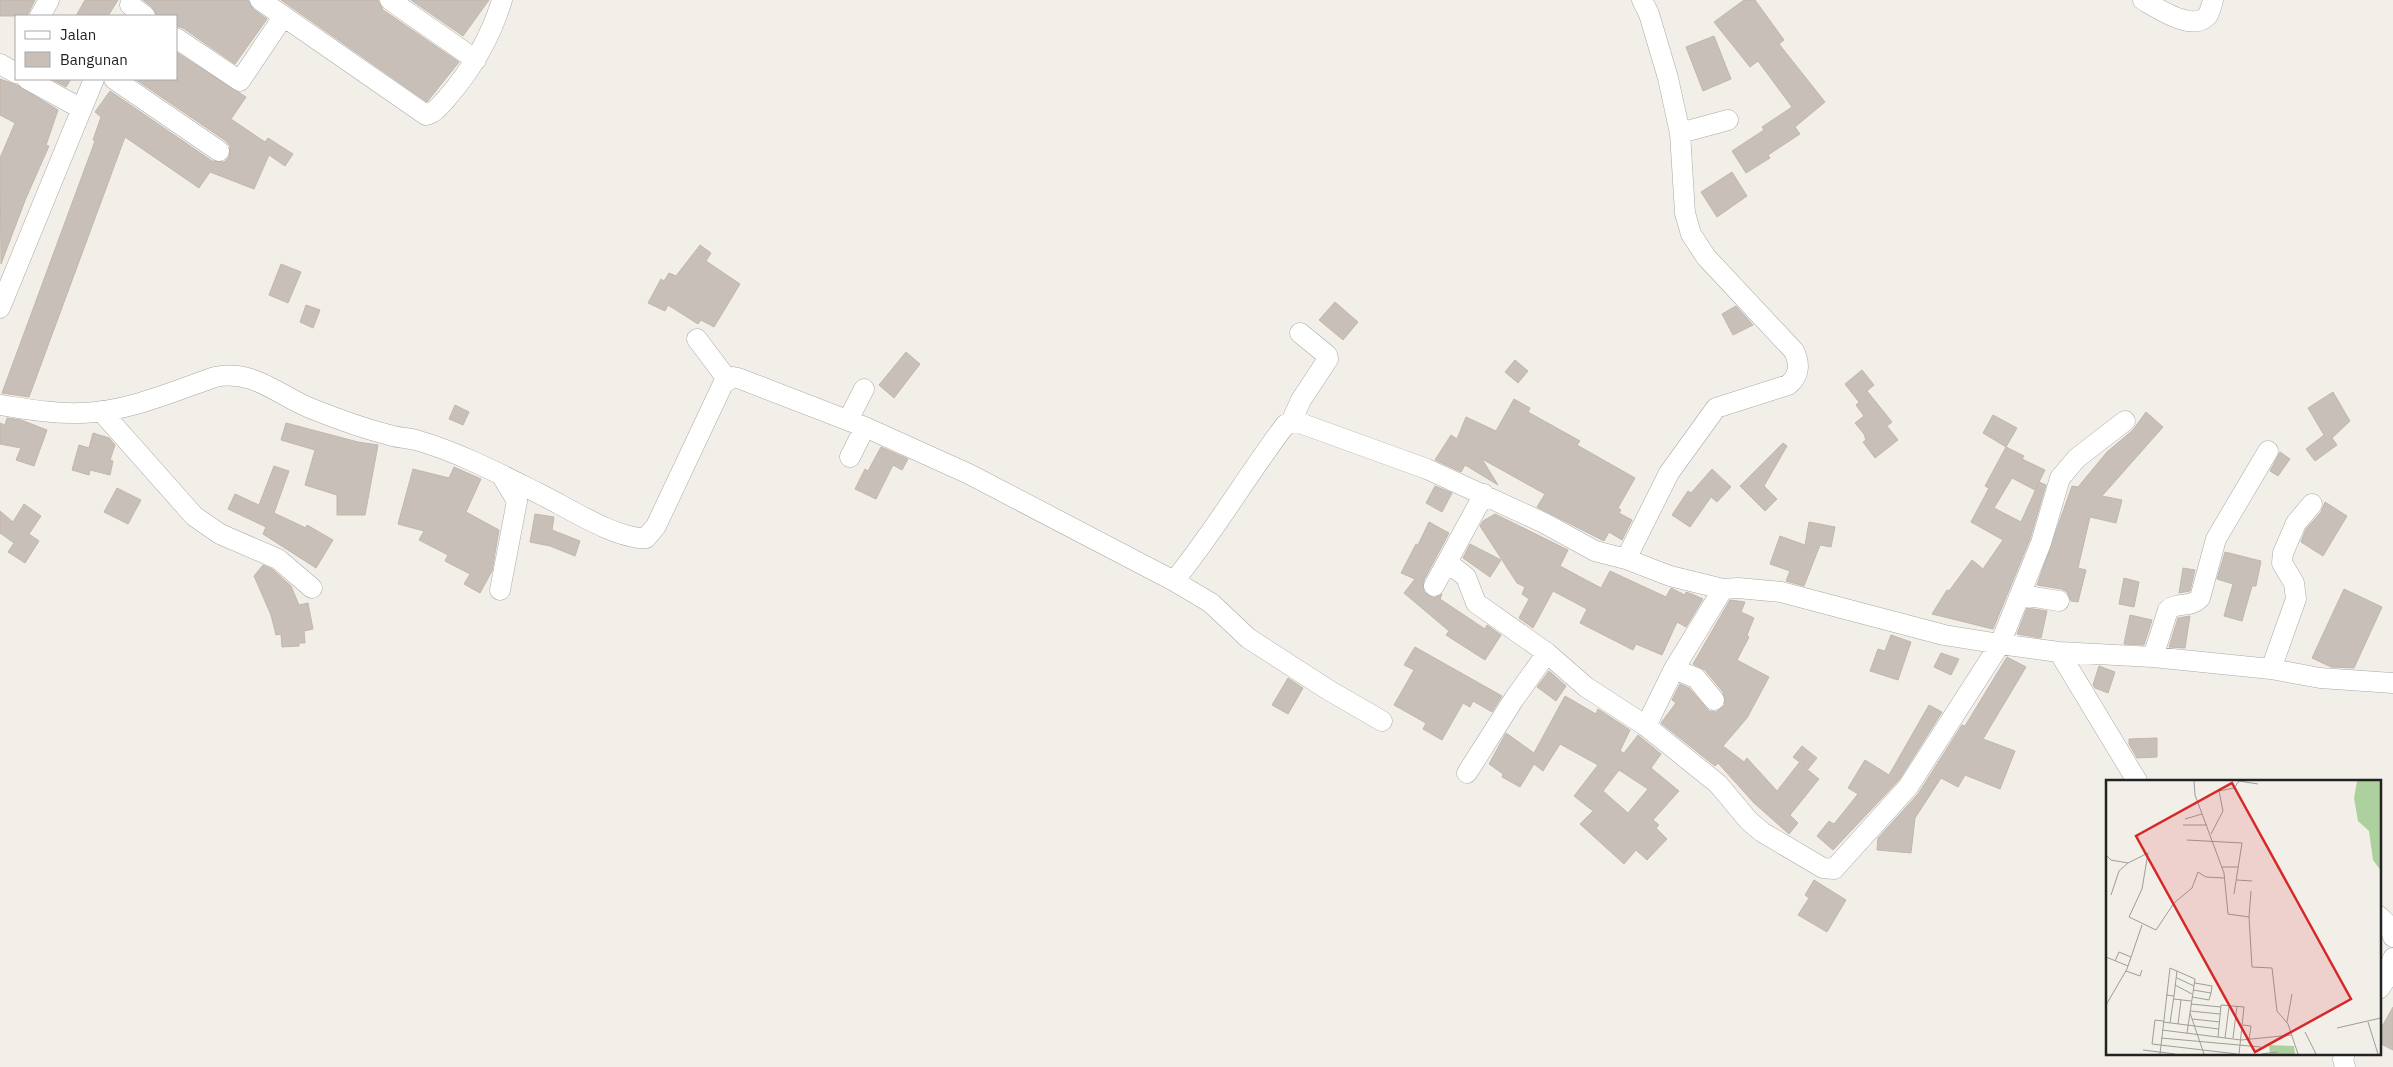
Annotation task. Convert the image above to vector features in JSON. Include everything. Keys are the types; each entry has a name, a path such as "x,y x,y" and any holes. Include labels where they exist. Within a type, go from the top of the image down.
{"street":[{"path":"41,15 49,0"},
{"path":"260,0 424,114 434,112 463,79 488,37 502,0"},
{"path":"390,0 476,60"},
{"path":"1626,559 1669,473 1716,408 1753,395 1768,393 1788,385 1794,380 1798,364 1794,351 1706,257 1691,234 1684,203 1680,132 1668,78 1649,14 1642,0"},
{"path":"2143,0 2185,21 2202,19 2208,14 2214,0"},
{"path":"178,39 240,81 283,16"},
{"path":"29,80 80,108"},
{"path":"0,308 80,108 94,80"},
{"path":"115,80 219,151"},
{"path":"1680,132 1728,120"},
{"path":"1291,422 1300,400 1328,359 1327,355 1300,333"},
{"path":"697,338 727,379"},
{"path":"0,405 81,413 100,411 134,405 215,377 228,374 243,377 267,385 308,408 358,426 415,440 466,458 584,517 636,538 646,538 660,520 685,461 723,384 727,379 733,377 752,382 856,423 969,474 1174,581 1211,604 1248,638 1330,691 1382,721"},
{"path":"850,457 864,389"},
{"path":"100,411 206,527 278,559 312,588"},
{"path":"1447,562 1466,577 1476,603 1548,653 1586,687 1646,726 1718,784 1743,814 1762,832 1824,868 1834,869 1908,787 2000,644 2042,543 2060,478 2077,458 2125,421"},
{"path":"1174,581 1222,517 1274,439 1286,424 1291,422 1313,428 1427,469 1544,523 1595,551 1626,559 1670,576 1723,589 1738,588 1781,592 1944,635 2000,644 2059,652 2153,657 2271,670 2320,678 2393,683"},
{"path":"2153,657 2168,610 2172,607 2193,605 2200,598 2216,539 2268,451"},
{"path":"500,590 517,501 502,476"},
{"path":"1434,586 1484,494"},
{"path":"2271,670 2296,599 2294,583 2282,563 2283,553 2296,522 2312,504"},
{"path":"1646,726 1674,669 1723,589"},
{"path":"2021,595 2059,601"},
{"path":"2059,652 2136,780"},
{"path":"1467,773 1514,699 1548,653"},
{"path":"1674,669 1696,678 1714,700"},
{"path":"2380,917 2390,927 2393,937"},
{"path":"2380,988 2393,958"},
{"path":"2345,1054 2343,1059 2345,1067"}],"building":[{"path":"0,0 35,0 28,15 0,16"},
{"path":"85,0 118,0 109,15 77,15"},
{"path":"143,0 248,0 253,9 267,19 235,64 183,28 178,27 178,15 156,15 152,7"},
{"path":"281,0 378,0 383,10 459,62 427,102"},
{"path":"411,0 489,0 463,36"},
{"path":"1744,0 1755,0 1784,40 1779,44 1825,102 1795,127 1800,134 1768,155 1770,158 1746,173 1732,151 1764,130 1762,127 1792,107 1758,61 1750,67 1714,22"},
{"path":"1714,36 1731,79 1703,91 1686,47"},
{"path":"178,53 246,97 231,119 265,142 268,138 293,154 285,166 269,155 254,189 210,172 199,188 125,137 29,397 2,393 95,141 93,140 101,117 95,112 110,91 212,161 224,162 229,157 230,146 226,141 136,80 178,80"},
{"path":"0,79 17,85 58,110 46,145 49,146 26,198 1,264 0,158 15,123 0,115"},
{"path":"53,80 70,80 66,87"},
{"path":"1732,172 1747,196 1717,217 1701,192"},
{"path":"700,245 711,253 706,261 740,284 714,327 701,320 698,324 668,305 665,311 648,303 661,279 664,281 669,273 676,276"},
{"path":"281,264 301,272 288,303 269,295"},
{"path":"1335,302 1358,322 1343,340 1319,320"},
{"path":"306,305 320,310 313,328 300,322"},
{"path":"1736,306 1753,325 1733,335 1722,314"},
{"path":"906,352 920,364 894,398 879,385"},
{"path":"1515,360 1528,371 1518,383 1505,372"},
{"path":"1862,370 1874,385 1867,391 1892,422 1887,426 1898,440 1875,458 1863,442 1866,440 1864,434 1855,423 1864,416 1856,405 1859,402 1845,384"},
{"path":"2333,392 2350,421 2332,438 2337,445 2315,461 2306,449 2324,435 2308,408"},
{"path":"1514,399 1530,408 1528,412 1580,441 1577,445 1635,478 1618,508 1621,510 1619,513 1632,520 1622,540 1609,532 1604,541 1537,507 1545,494 1482,459 1498,485 1465,465 1461,472 1435,460 1451,435 1457,439 1466,417 1496,431"},
{"path":"455,405 469,412 463,425 449,419"},
{"path":"2146,412 2163,427 2102,496 2122,500 2116,523 2090,517 2078,568 2086,570 2078,602 2071,601 2067,592 2061,589 2037,585 2072,486 2078,487 2107,452 2133,430"},
{"path":"1993,415 2017,428 2006,447 1983,433"},
{"path":"7,418 21,420 47,430 34,466 16,460 21,448 0,444 0,423 5,425"},
{"path":"286,423 358,442 378,445 365,515 337,515 337,495 305,485 315,450 281,440"},
{"path":"93,433 109,438 115,445 110,460 113,461 110,475 90,470 89,475 72,470 79,445 89,448"},
{"path":"1783,443 1787,446 1764,486 1777,499 1765,511 1740,486"},
{"path":"881,447 908,459 902,470 893,465 876,499 855,489 865,469 868,471"},
{"path":"2006,447 2024,456 2022,459 2045,470 2039,482 2046,485 2030,539 1993,629 1932,614 1947,590 1949,591 1972,560 1983,569 2003,540 1971,522 1989,488 1985,486","holes":["2012,478 2035,490 2039,482 2021,522 1994,508"]},
{"path":"2280,452 2290,459 2278,476 2270,471"},
{"path":"274,466 289,471 274,513 306,528 307,525 333,540 316,568 263,534 266,527 228,509 235,494 259,505"},
{"path":"454,467 481,479 466,512 499,530 492,571 480,593 464,584 470,574 445,561 448,555 419,540 424,531 398,524 413,469 449,478"},
{"path":"1712,469 1731,487 1717,502 1711,497 1690,527 1672,515 1688,491 1691,493"},
{"path":"1435,486 1452,493 1442,512 1426,503"},
{"path":"117,488 141,500 128,524 104,512"},
{"path":"2325,502 2347,516 2323,556 2301,542 2306,529 2321,512"},
{"path":"24,504 41,516 29,534 39,541 25,563 8,552 14,543 0,533 0,511 13,522"},
{"path":"535,514 554,517 552,530 580,541 575,556 550,546 530,542"},
{"path":"1495,514 1568,550 1560,566 1601,588 1610,571 1666,597 1671,588 1685,595 1686,592 1703,599 1686,627 1677,622 1662,655 1636,644 1633,650 1580,623 1587,609 1553,591 1533,628 1519,618 1529,599 1522,594 1525,587 1517,583 1480,526 1483,521"},
{"path":"1429,522 1449,533 1424,580 1424,592 1434,598 1442,594 1440,599 1485,629 1487,625 1501,635 1485,660 1446,635 1449,631 1404,593 1415,579 1401,573"},
{"path":"1809,522 1835,527 1831,547 1820,545 1804,586 1786,581 1790,571 1770,564 1780,536 1805,545"},
{"path":"1470,544 1501,560 1490,577 1463,558"},
{"path":"2225,552 2261,561 2256,586 2252,586 2242,621 2224,616 2233,584 2217,579"},
{"path":"263,565 272,569 291,586 299,605 308,603 313,629 304,631 305,643 299,643 299,646 282,647 281,634 276,635 271,615 254,576"},
{"path":"2183,568 2195,570 2190,591 2179,593"},
{"path":"2124,578 2139,582 2134,607 2119,604"},
{"path":"2344,589 2382,607 2354,668 2331,667 2312,658"},
{"path":"1730,600 1745,602 1741,612 1754,618 1747,635 1749,637 1737,660 1769,677 1747,718 1723,746 1744,762 1747,758 1777,791 1799,763 1819,779 1790,815 1798,823 1789,834 1754,803 1718,763 1715,766 1661,723 1676,703 1672,700 1680,684 1689,688 1709,711 1716,712 1725,705 1723,692 1705,670 1693,664"},
{"path":"2027,608 2047,611 2041,638 2017,634"},
{"path":"2130,615 2152,620 2144,645 2124,644"},
{"path":"2190,616 2185,648 2169,647 2178,618"},
{"path":"1891,635 1911,642 1898,680 1870,671 1878,649 1885,651"},
{"path":"1415,647 1502,696 1492,712 1473,701 1470,707 1463,703 1442,740 1423,729 1426,723 1394,705 1414,670 1404,665"},
{"path":"1941,653 1959,659 1951,675 1934,667"},
{"path":"2007,657 2026,667 1983,739 2015,751 2000,789 1965,775 1958,787 1941,778 1915,818 1911,853 1877,850 1878,838 1918,794 1962,725 1965,726"},
{"path":"2099,666 2115,672 2108,693 2095,688 2093,685"},
{"path":"1549,671 1566,686 1556,701 1537,687"},
{"path":"1288,678 1303,688 1288,714 1272,705"},
{"path":"1565,696 1596,714 1598,709 1630,730 1620,751 1624,753 1638,735 1661,754 1651,768 1679,791 1653,820 1659,825 1656,828 1667,839 1647,860 1636,850 1624,864 1580,824 1593,811 1574,796 1598,765 1560,744 1543,771 1534,764 1520,787 1502,777 1503,774 1489,764 1506,733 1534,753","holes":["1619,770 1648,789 1628,813 1603,791"]},
{"path":"1929,705 1942,712 1899,780 1833,850 1817,836 1829,821 1834,824 1858,794 1848,788 1865,760 1889,775"},
{"path":"2157,738 2157,757 2137,758 2129,744 2129,739"},
{"path":"1802,746 1817,758 1808,769 1793,757"},
{"path":"1814,880 1846,900 1827,932 1798,915 1809,898 1805,895"},
{"path":"2393,1007 2393,1050 2380,1044 2380,1030"}]}
